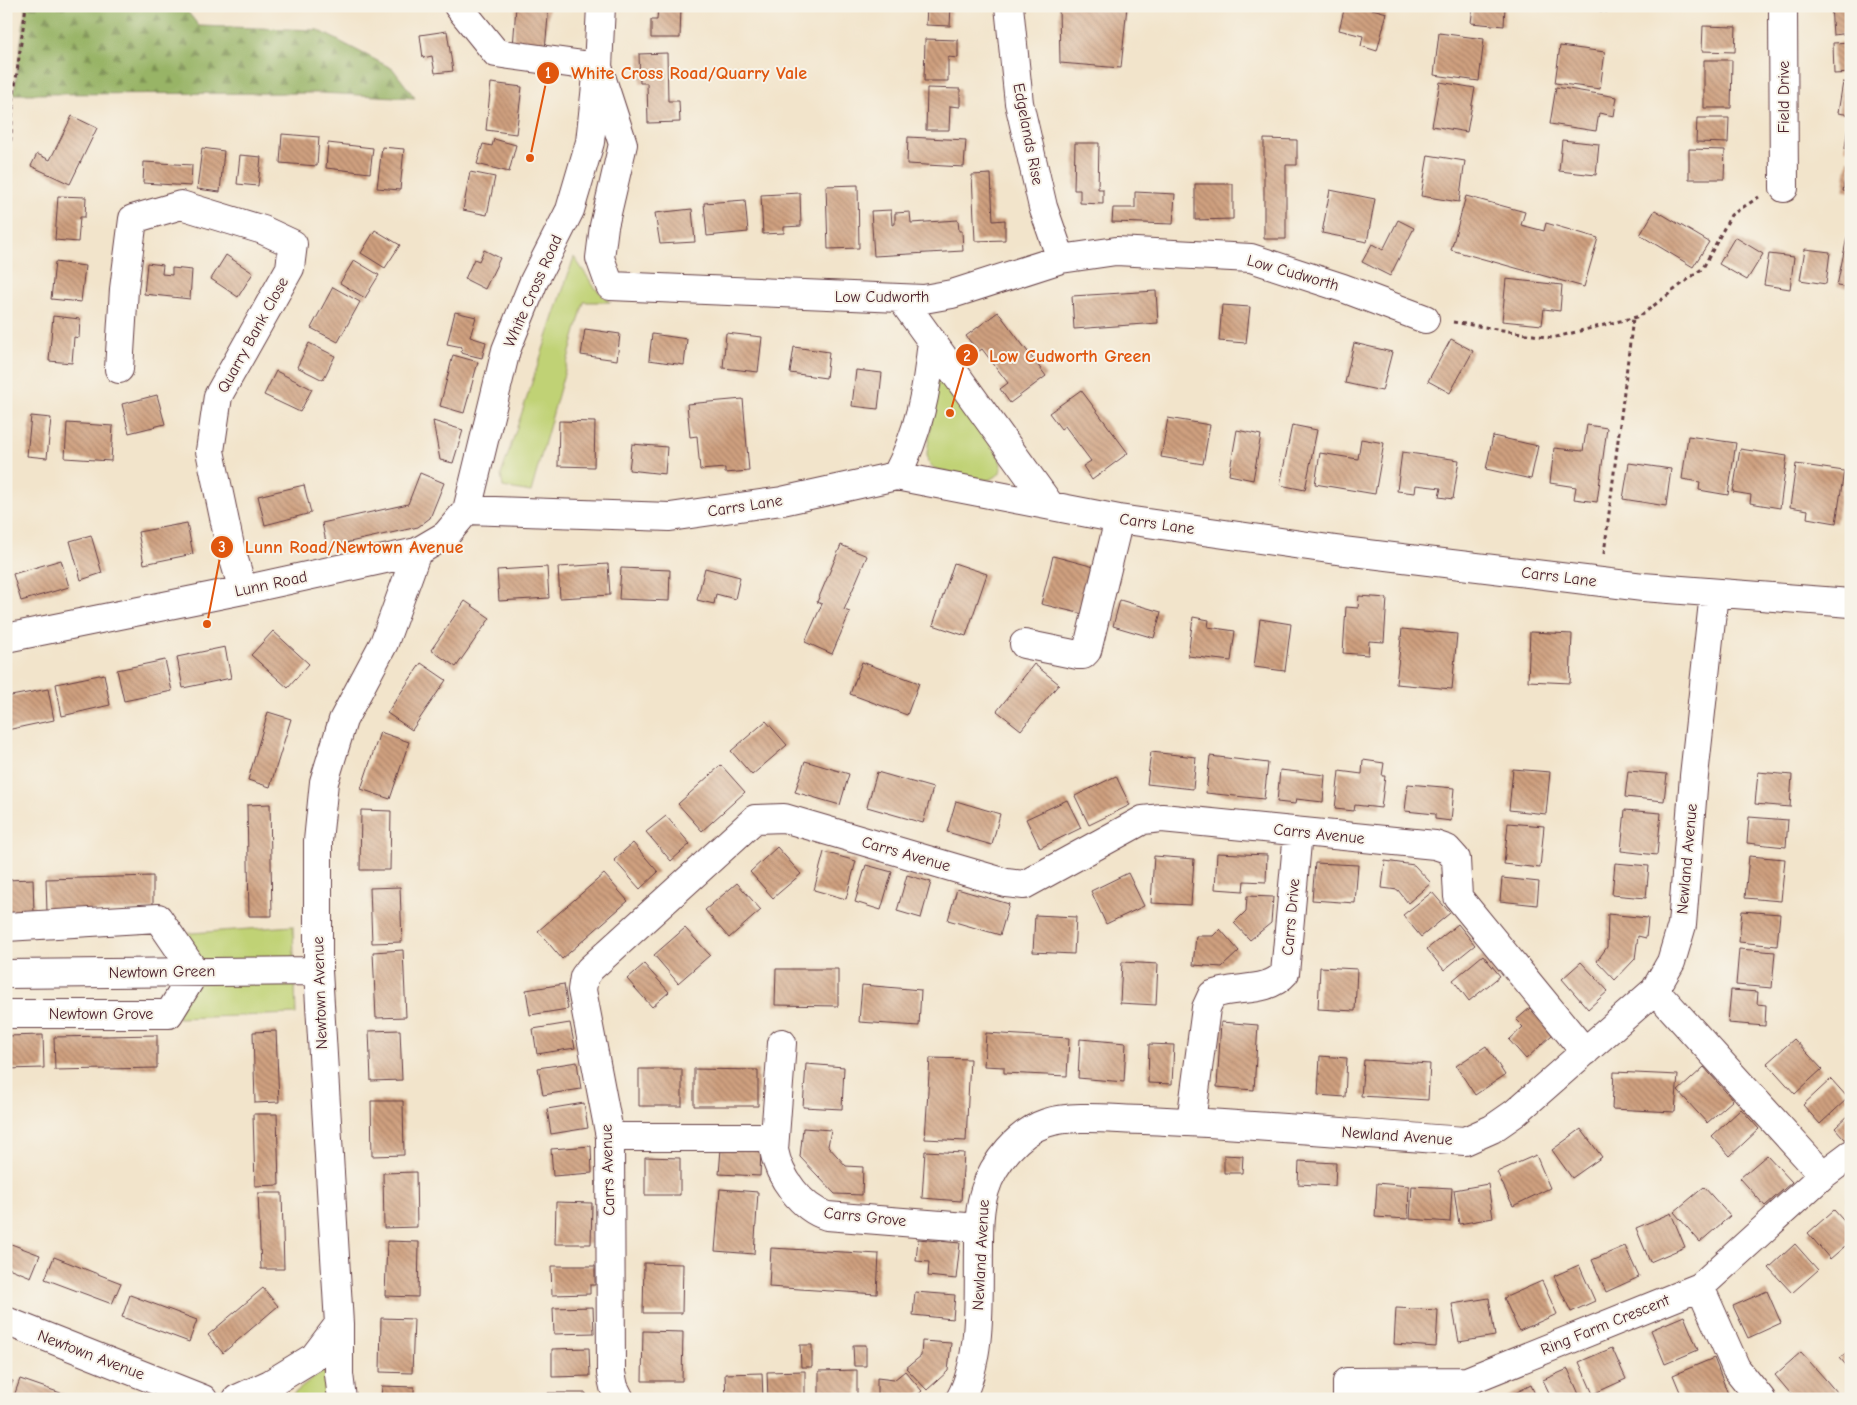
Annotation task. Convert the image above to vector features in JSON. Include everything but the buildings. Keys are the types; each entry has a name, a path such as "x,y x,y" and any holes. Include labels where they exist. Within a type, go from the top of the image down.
{"street":[{"path":"458,6 496,54 598,67"},
{"name":"White Cross Road","path":"417,552 446,535 467,510 506,350 534,281 570,210 590,142 598,67 601,6"},
{"name":"Edgelands Rise","path":"1009,6 1019,103 1043,207 1061,259"},
{"name":"Field Drive","path":"1783,6 1784,182"},
{"name":"Low Cudworth","path":"598,67 623,144 604,226 600,258 610,286 924,300 952,294 1061,259 1116,251 1250,258 1344,288 1425,319"},
{"name":"Quarry Bank Close","path":"119,369 124,289 133,220 181,205 263,230 293,244 290,268 218,396 210,451 230,546 244,590"},
{"path":"902,300 1050,505"},
{"path":"896,476 910,449 920,416 929,372 932,341"},
{"name":"Carrs Lane","path":"467,510 670,517 782,501 896,476 1119,519 1336,550 1600,582 1851,603"},
{"path":"1024,644 1078,655 1083,655 1087,651 1119,519"},
{"name":"Lunn Road","path":"6,638 244,590 417,552"},
{"name":"Newtown Avenue","path":"342,1399 339,1374 339,1324 318,971 318,841 324,782 343,720 384,644 417,552"},
{"name":"Newland Avenue","path":"960,1399 972,1371 978,1304 979,1228 984,1190 1000,1160 1027,1132 1048,1122 1067,1120 1191,1122 1465,1141 1492,1129 1515,1113 1655,990 1671,962 1682,925 1694,776 1714,593"},
{"name":"Carrs Avenue","path":"620,1399 614,1387 611,1374 610,1137 582,990 584,977 590,969 681,884 755,819 784,818 1006,883 1024,885 1143,820 1162,818 1435,845 1447,849 1456,859 1458,897 1585,1052"},
{"name":"Carrs Drive","path":"1191,1122 1206,1008 1212,994 1269,985 1278,981 1285,973 1298,832"},
{"path":"6,927 158,918 195,972"},
{"name":"Newtown Green","path":"6,974 318,971"},
{"name":"Newtown Grove","path":"6,1014 169,1014 195,972"},
{"path":"1655,990 1823,1176"},
{"name":"Carrs Grove","path":"782,1042 774,1137 776,1159 798,1196 815,1212 827,1216 979,1228"},
{"path":"610,1137 774,1137"},
{"name":"Ring Farm Crescent","path":"1347,1390 1467,1381 1700,1287 1823,1176 1851,1154"},
{"path":"1700,1287 1736,1368 1761,1399"},
{"name":"Newtown Avenue","path":"6,1321 203,1399"},
{"path":"237,1399 270,1384 314,1357 339,1324"}],"path":[{"path":"6,205 14,94 26,6"},
{"path":"1425,319 1552,338 1640,316 1703,268 1731,215 1784,182"},
{"path":"1600,582 1633,318"}],"green space":[{"path":"26,6 183,6 199,26 318,30 393,69 415,98 320,93 14,94"},
{"path":"574,257 595,288 610,302 584,302 531,492 503,487 501,475"},
{"path":"938,373 998,455 1001,471 993,478 988,480 935,469 928,462 927,453"},
{"path":"293,926 296,1014 178,1018 177,934"},
{"path":"324,1370 330,1399 287,1399"}],"place":[{"name":"White Cross Road/Quarry Vale","path":"530,158"},
{"name":"Low Cudworth Green","path":"950,413"},
{"name":"Lunn Road/Newtown Avenue","path":"207,624"}]}
